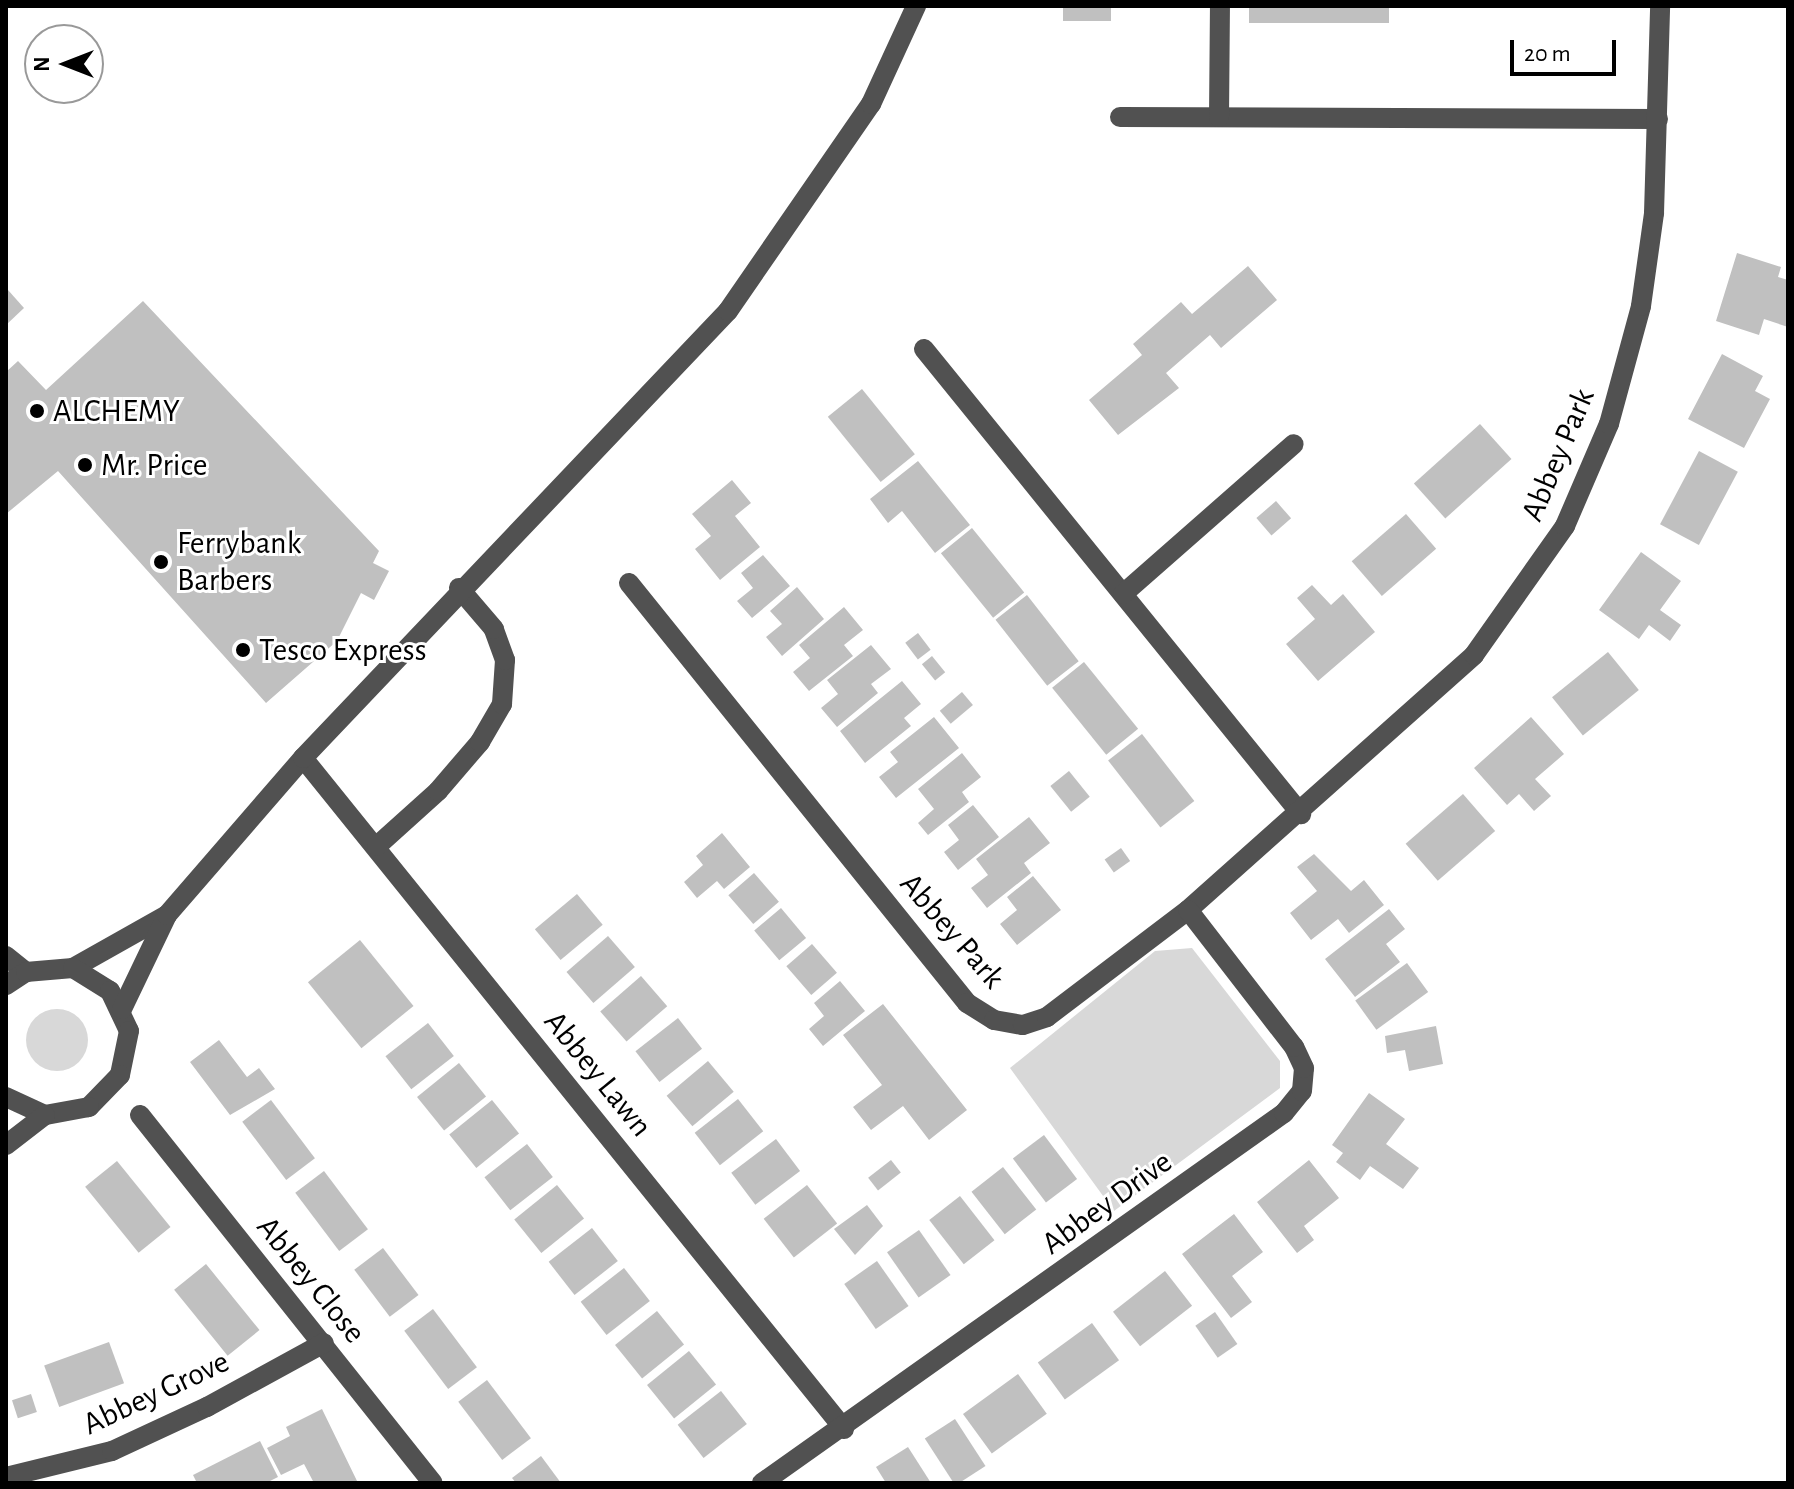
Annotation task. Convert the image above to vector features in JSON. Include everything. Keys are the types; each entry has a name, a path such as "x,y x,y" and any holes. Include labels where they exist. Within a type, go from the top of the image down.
{"street":[{"path":"6,1097 45,1115 68,1115 108,1094 128,1054 122,1009 167,915 303,758 459,588 728,311 871,104 916,6"},
{"path":"1219,117 1220,6"},
{"name":"Abbey Park","path":"629,583 967,1003 994,1020 1023,1025 1047,1017 1188,910 1301,814 1474,655 1565,526 1609,424 1641,306 1654,213 1660,6"},
{"path":"1120,117 1658,119"},
{"path":"924,349 1301,814"},
{"path":"1123,594 1294,444"},
{"path":"377,846 438,791 480,742 502,704 505,660 494,629 459,588"},
{"name":"Abbey Lawn","path":"303,758 844,1429"},
{"name":"Abbey Drive","path":"762,1483 844,1429 1284,1113 1302,1091 1304,1068 1294,1047 1188,910"},
{"path":"6,985 26,972 73,968 167,915"},
{"path":"6,956 26,972"},
{"path":"73,968 93,977 122,1009"},
{"path":"6,1145 45,1115"},
{"name":"Abbey Close","path":"140,1115 433,1483"},
{"name":"Abbey Grove","path":"6,1477 112,1451 324,1343"}],"shaded area":[{"path":"1192,948 1280,1061 1280,1088 1114,1211 1010,1068 1155,951"},
{"path":"57,1009 69,1011 79,1018 86,1028 86,1052 79,1062 69,1069 57,1071 45,1069 35,1062 28,1052 26,1040 28,1028 35,1018 45,1011"}],"building":[{"path":"1063,6 1111,6 1111,21 1063,21"},
{"path":"1249,6 1389,6 1389,23 1249,23"},
{"path":"1737,253 1781,267 1778,277 1788,280 1788,327 1764,319 1759,335 1716,321"},
{"path":"1248,266 1277,300 1221,348 1210,335 1166,373 1179,388 1118,435 1089,400 1142,355 1133,344 1181,302 1192,314"},
{"path":"6,291 24,308 6,325"},
{"path":"143,301 379,551 373,563 389,571 374,600 361,593 337,641 266,703 58,471 6,514 6,372 18,361 46,390"},
{"path":"1722,354 1763,376 1755,391 1770,399 1744,448 1688,419"},
{"path":"862,389 915,454 881,482 828,417"},
{"path":"1480,424 1511,459 1445,518 1414,484"},
{"path":"1699,451 1738,472 1699,545 1660,524"},
{"path":"918,461 970,525 935,553 902,511 888,523 870,499"},
{"path":"732,480 751,503 735,516 760,547 720,580 695,549 711,536 692,514"},
{"path":"1276,501 1291,518 1271,535 1256,518"},
{"path":"1406,514 1436,549 1382,596 1352,561"},
{"path":"972,528 1024,593 993,618 941,553"},
{"path":"1641,552 1681,581 1660,610 1681,625 1670,641 1649,625 1639,639 1599,610"},
{"path":"763,555 790,586 752,618 737,601 753,588 741,573"},
{"path":"1312,585 1331,605 1343,594 1375,632 1318,681 1286,644 1315,619 1297,598"},
{"path":"797,587 824,619 782,656 766,637 782,624 770,611"},
{"path":"1027,595 1079,661 1047,686 995,620"},
{"path":"844,607 863,630 844,645 853,656 809,691 793,672 810,658 799,645"},
{"path":"918,633 931,650 918,659 905,643"},
{"path":"871,645 891,669 871,684 878,693 837,727 821,708 838,694 827,680"},
{"path":"1608,652 1639,690 1583,735 1552,697"},
{"path":"932,656 945,672 935,681 922,664"},
{"path":"1084,662 1138,729 1106,755 1052,688"},
{"path":"902,681 921,704 904,718 911,726 865,763 840,731"},
{"path":"962,692 973,705 951,724 940,711"},
{"path":"934,717 959,748 896,798 879,777 898,762 890,752"},
{"path":"1531,717 1564,754 1535,779 1551,796 1534,811 1519,794 1507,805 1474,768"},
{"path":"1142,734 1194,801 1160,827 1108,760"},
{"path":"962,753 981,777 962,792 969,802 928,835 918,823 934,809 918,789"},
{"path":"1069,771 1090,797 1071,812 1050,786"},
{"path":"1463,794 1495,831 1438,881 1406,844"},
{"path":"973,805 999,837 958,870 944,852 959,840 948,825"},
{"path":"1029,817 1050,843 1024,863 1031,873 987,908 971,888 988,875 976,859"},
{"path":"722,833 750,867 724,889 717,881 697,898 684,882 703,865 696,856"},
{"path":"1121,848 1130,861 1114,873 1105,859"},
{"path":"1314,854 1351,891 1364,880 1384,905 1349,933 1338,919 1311,940 1290,913 1317,891 1297,867"},
{"path":"754,873 779,902 753,924 728,895"},
{"path":"1033,876 1061,910 1017,945 1000,924 1017,910 1007,897"},
{"path":"577,894 603,925 561,960 535,929"},
{"path":"781,908 806,938 779,960 754,930"},
{"path":"1389,909 1405,929 1386,944 1400,962 1355,997 1325,959"},
{"path":"608,936 635,967 593,1003 566,972"},
{"path":"360,940 413,1006 361,1048 308,982"},
{"path":"812,944 837,973 811,995 786,966"},
{"path":"1407,963 1428,992 1376,1030 1355,1001"},
{"path":"641,976 667,1006 626,1042 600,1011"},
{"path":"840,981 865,1011 823,1046 809,1029 824,1016 814,1003"},
{"path":"883,1004 967,1110 929,1140 903,1106 871,1130 853,1107 882,1085 843,1035"},
{"path":"678,1018 702,1049 659,1082 635,1051"},
{"path":"428,1023 454,1056 411,1089 385,1056"},
{"path":"1436,1026 1443,1064 1409,1071 1405,1050 1387,1053 1385,1036"},
{"path":"219,1040 247,1077 259,1068 275,1089 230,1115 190,1062"},
{"path":"708,1061 734,1092 692,1126 667,1096"},
{"path":"459,1063 486,1096 444,1130 417,1097"},
{"path":"1369,1093 1405,1119 1386,1144 1419,1168 1403,1189 1370,1166 1360,1180 1336,1162 1343,1153 1332,1145"},
{"path":"738,1099 763,1131 720,1165 695,1133"},
{"path":"271,1100 315,1158 286,1180 242,1122"},
{"path":"492,1100 519,1133 476,1168 449,1135"},
{"path":"1044,1135 1077,1179 1046,1202 1013,1158"},
{"path":"776,1139 800,1171 755,1205 731,1173"},
{"path":"527,1144 553,1177 510,1210 484,1177"},
{"path":"891,1160 901,1173 878,1190 868,1178"},
{"path":"1309,1160 1339,1198 1304,1226 1314,1240 1297,1253 1257,1202"},
{"path":"117,1161 170,1227 139,1253 85,1187"},
{"path":"1003,1167 1036,1210 1005,1234 971,1192"},
{"path":"324,1171 368,1229 339,1251 295,1193"},
{"path":"557,1185 584,1218 541,1253 514,1220"},
{"path":"807,1185 837,1224 794,1257 764,1219"},
{"path":"960,1196 994,1240 964,1264 929,1220"},
{"path":"867,1205 883,1226 855,1255 834,1229"},
{"path":"1234,1214 1263,1252 1232,1276 1252,1302 1231,1318 1182,1254"},
{"path":"592,1228 618,1261 575,1295 549,1262"},
{"path":"919,1230 951,1275 919,1297 887,1252"},
{"path":"383,1248 419,1295 390,1317 354,1270"},
{"path":"877,1261 909,1306 876,1329 844,1284"},
{"path":"206,1264 259,1330 228,1356 174,1290"},
{"path":"624,1268 650,1301 607,1335 581,1302"},
{"path":"1165,1271 1192,1306 1140,1346 1113,1312"},
{"path":"433,1309 477,1367 448,1389 404,1331"},
{"path":"657,1311 684,1344 642,1378 615,1345"},
{"path":"1215,1312 1237,1344 1218,1358 1195,1326"},
{"path":"1092,1323 1119,1360 1065,1400 1038,1362"},
{"path":"109,1342 124,1383 59,1407 44,1366"},
{"path":"689,1351 716,1384 674,1418 647,1385"},
{"path":"1018,1374 1047,1414 992,1454 963,1414"},
{"path":"487,1380 531,1438 502,1460 458,1402"},
{"path":"721,1391 747,1424 704,1458 678,1425"},
{"path":"31,1394 37,1412 18,1418 12,1400"},
{"path":"322,1409 358,1483 314,1483 304,1464 281,1475 267,1448 290,1436 286,1427"},
{"path":"955,1419 985,1466 959,1483 954,1483 925,1439"},
{"path":"260,1441 278,1477 266,1483 197,1483 193,1475"},
{"path":"908,1447 931,1483 886,1483 876,1467"},
{"path":"541,1456 561,1483 516,1483 512,1478"}],"place":[{"name":"ALCHEMY","path":"37,411"},
{"name":"Mr. Price","path":"85,465"},
{"name":"Ferrybank Barbers","path":"161,562"},
{"name":"Tesco Express","path":"243,650"}]}
